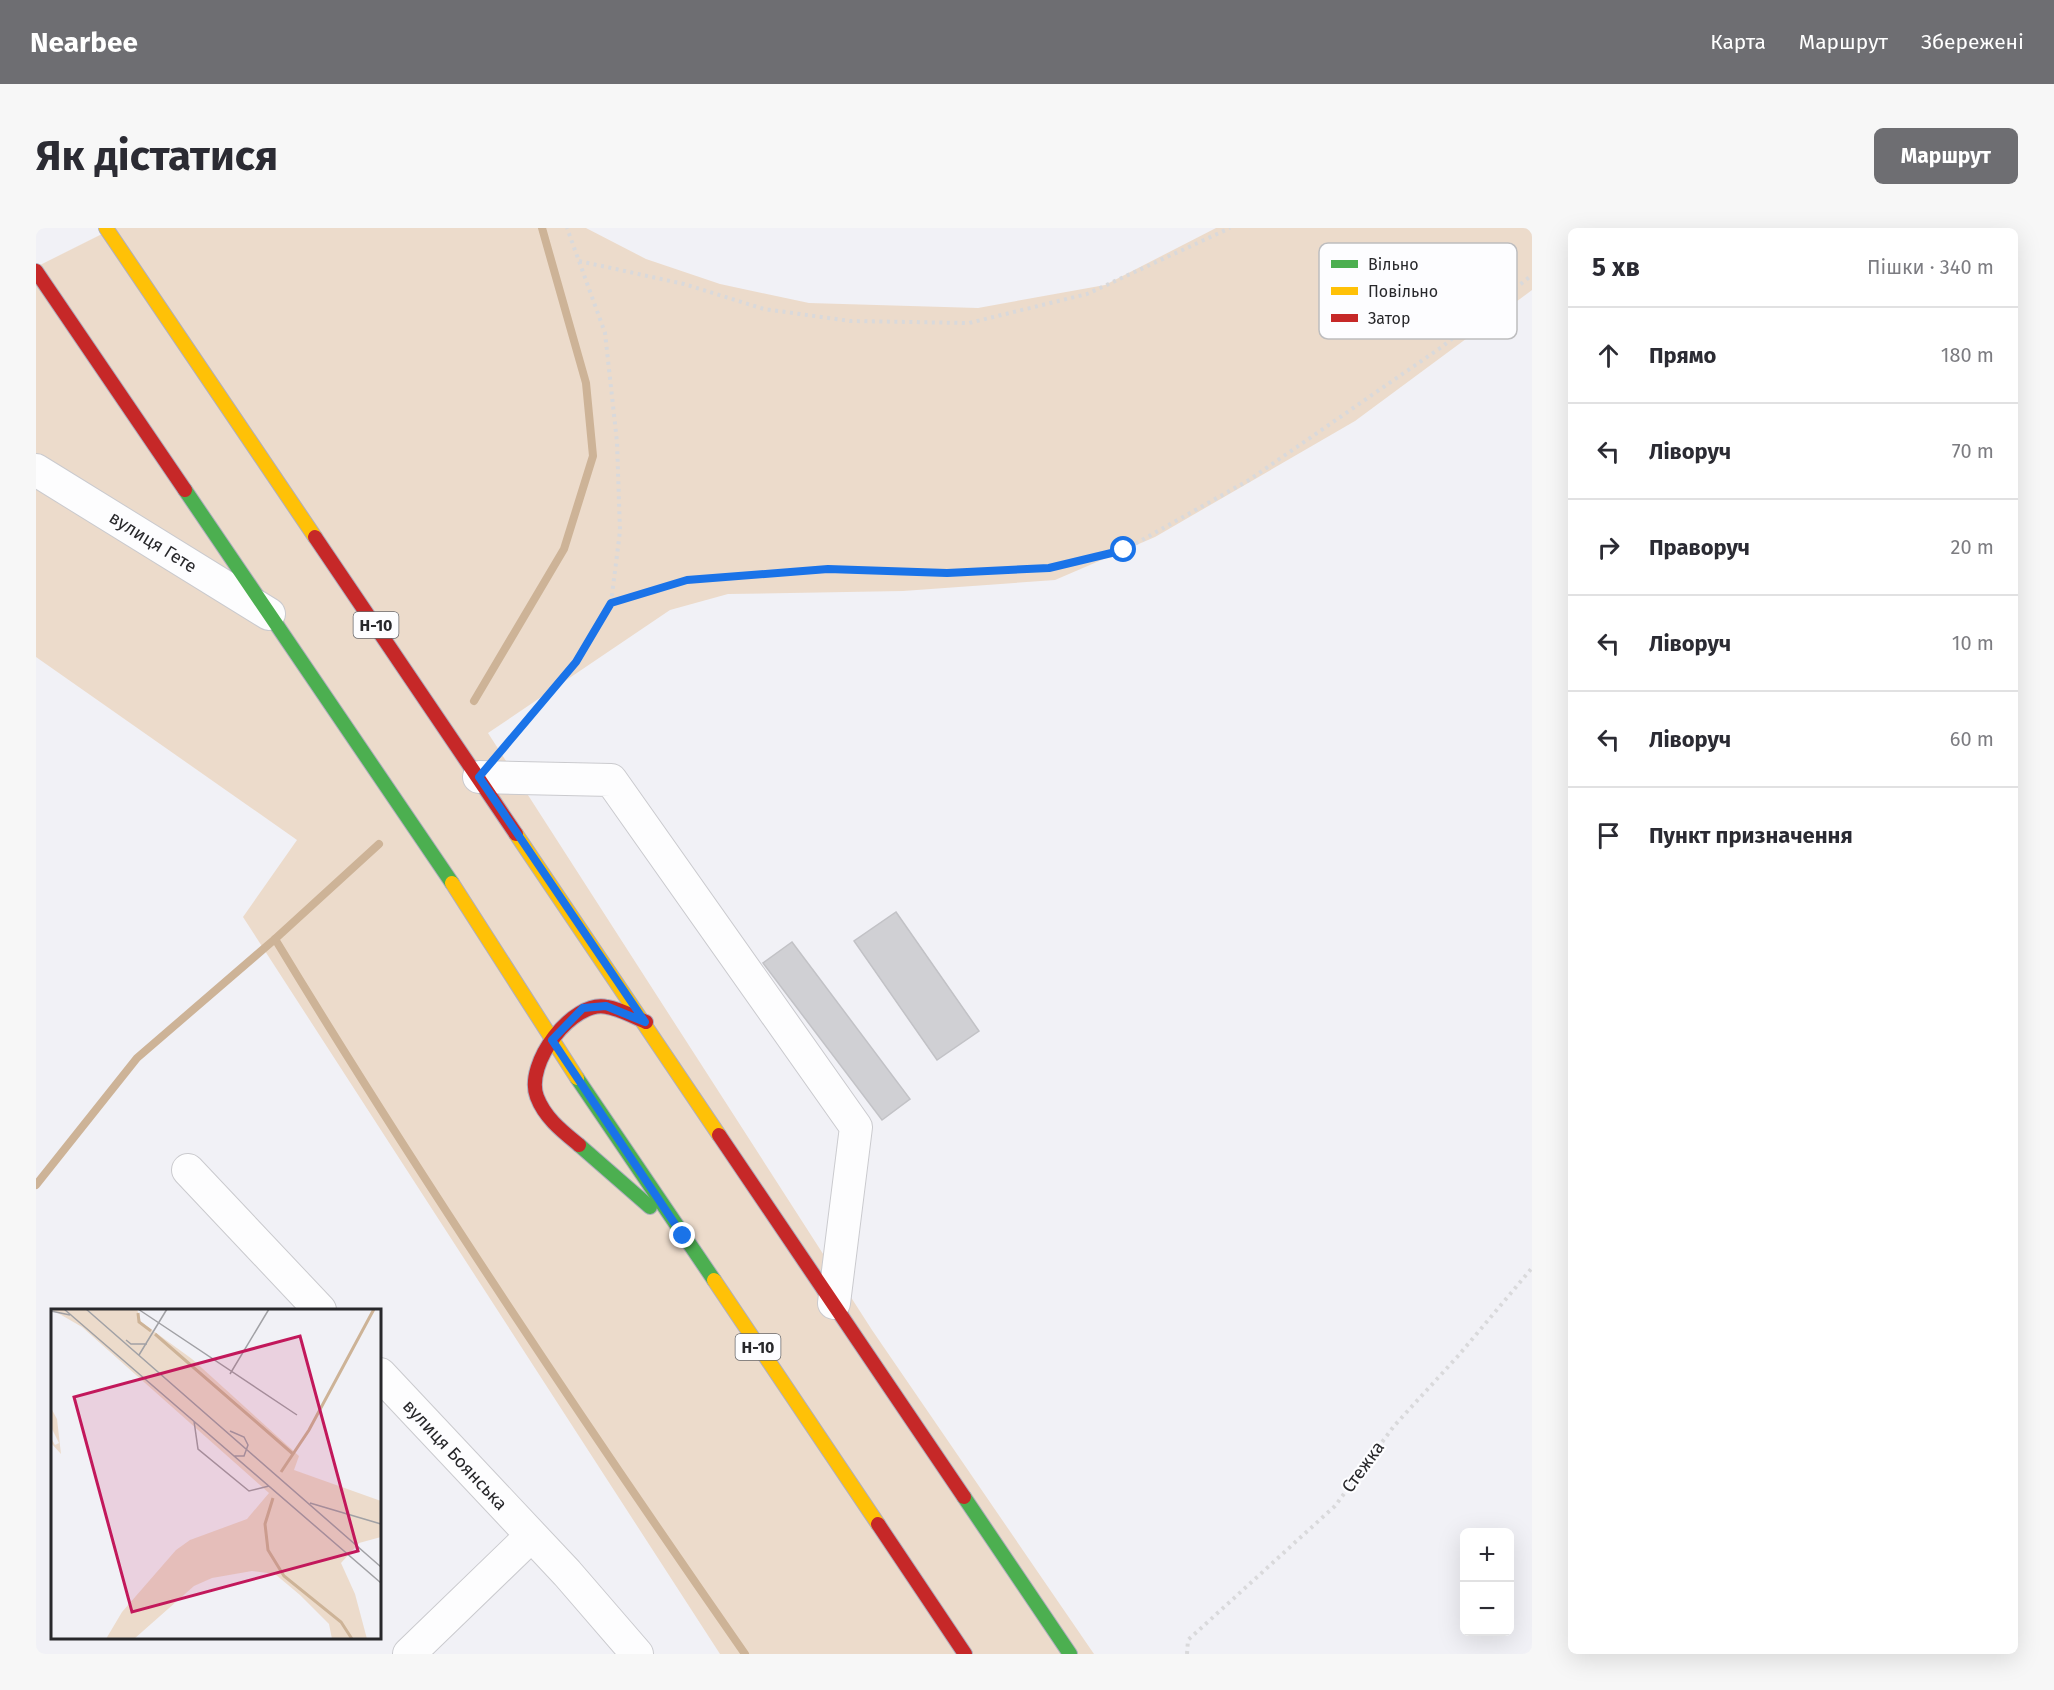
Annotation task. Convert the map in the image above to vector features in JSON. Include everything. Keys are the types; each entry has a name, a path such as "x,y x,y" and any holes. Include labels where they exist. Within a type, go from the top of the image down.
{"main road":[{"name":"Н-10","path":"106,228 645,1022 1070,1654"},
{"name":"Н-10","path":"36,271 437,860 552,1040 965,1654"},
{"path":"645,1022 606,1006 583,1008 552,1040 536,1067 536,1095 550,1121 683,1236"}],"street":[{"name":"вулиця Гете","path":"36,470 269,614"},
{"path":"479,777 611,780 856,1127 834,1303"},
{"path":"188,1170 318,1309"},
{"name":"вулиця Боянська","path":"381,1375 637,1654"},
{"path":"409,1654 531,1536"}],"path":[{"path":"479,777 576,662 611,603 620,531 618,442 605,333 567,228"},
{"path":"579,261 684,285 764,309 850,321 969,323 1087,294 1230,228"},
{"path":"1517,287 1532,275"},
{"path":"611,603 687,580 828,569 947,573 1049,568 1124,550 1249,480 1452,339"},
{"name":"Стежка","path":"1187,1654 1188,1640 1335,1506 1394,1426 1458,1356 1532,1268"}],"shaded area":[{"path":"114,228 586,228 646,259 720,284 809,303 978,308 1105,285 1216,228 1532,228 1532,290 1517,301 1517,243 1319,243 1319,339 1466,339 1355,421 1155,537 1055,580 903,591 728,594 670,610 488,733 872,1330 1094,1654 720,1654 243,917 297,840 36,657 36,267"}],"building":[{"path":"896,912 979,1031 937,1060 854,941"},
{"path":"792,942 910,1099 882,1120 763,963"}],"waterway":[{"path":"474,701 564,549 593,456 586,383 542,228"},
{"path":"36,1185 137,1058 275,939 379,844"},
{"path":"275,939 388,1121 504,1300 745,1654"}],"traffic: fast":[{"path":"185,490 452,883"},
{"path":"577,1078 714,1280"},
{"path":"579,1145 650,1207"},
{"path":"964,1497 1070,1654"}],"traffic: slow":[{"path":"106,228 315,537"},
{"path":"516,834 719,1135"},
{"path":"452,883 577,1078"},
{"path":"714,1280 878,1524"}],"traffic: jam":[{"path":"36,271 185,490"},
{"path":"315,537 516,834"},
{"path":"579,1145 549,1118 540,1105 535,1083 544,1052 566,1023 594,1007 612,1008 646,1022"},
{"path":"719,1135 964,1497"},
{"path":"878,1524 965,1654"}],"route":[{"path":"683,1236 552,1040 583,1008 606,1006 645,1022 479,777 576,662 611,603 687,580 828,569 947,573 1049,568 1124,550"}]}
